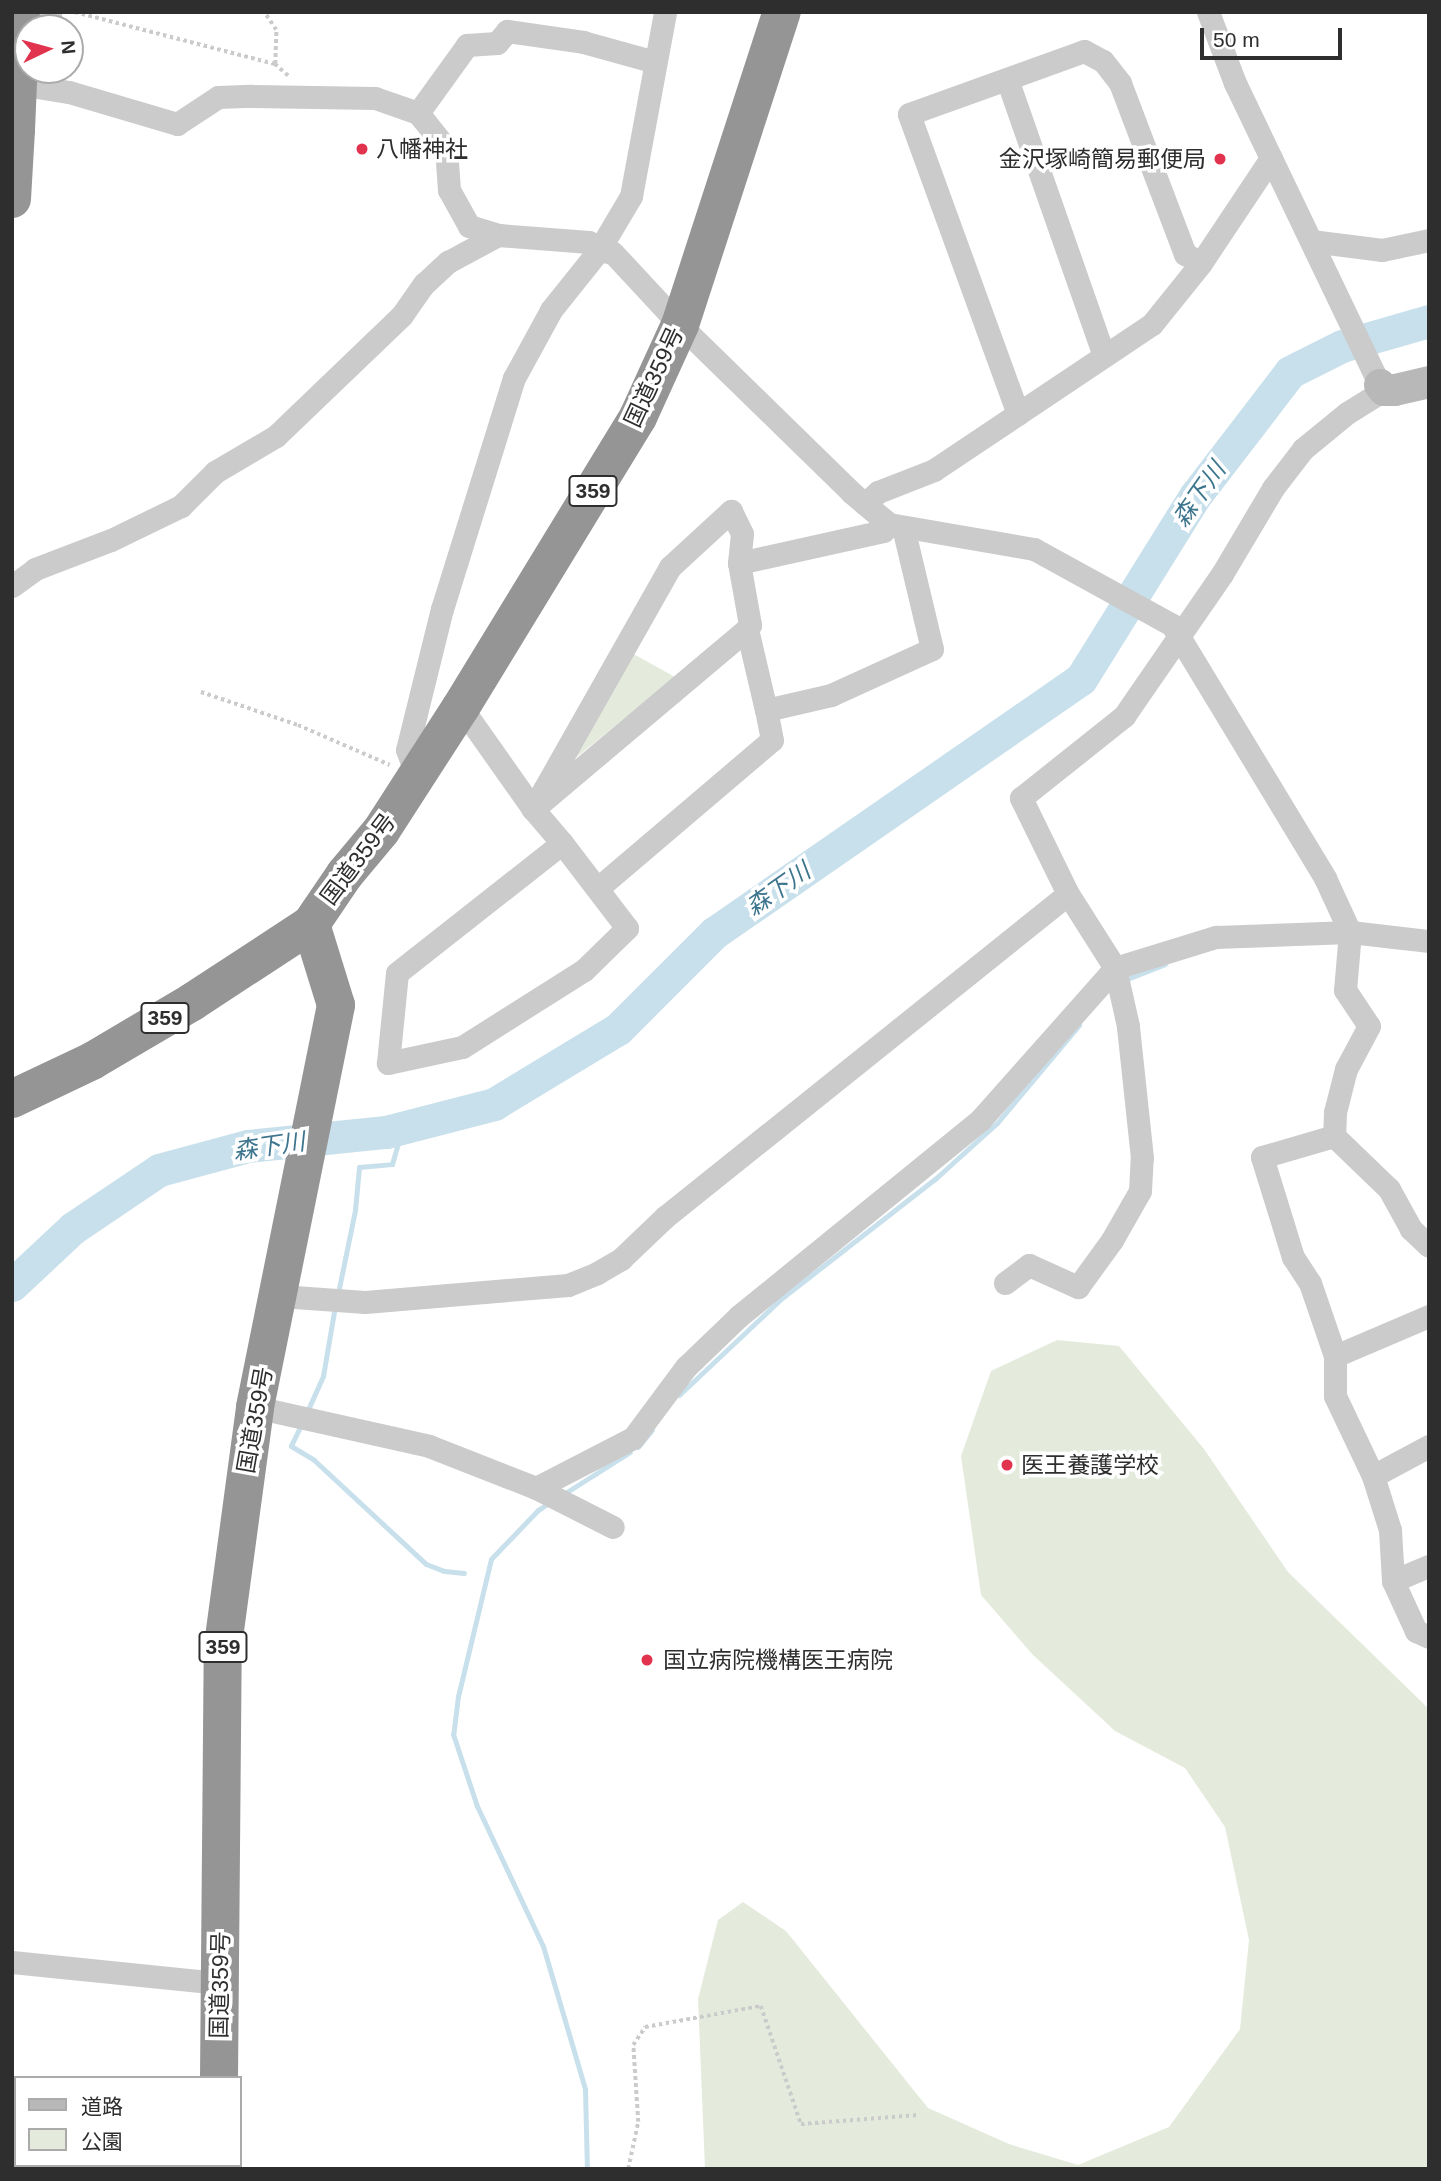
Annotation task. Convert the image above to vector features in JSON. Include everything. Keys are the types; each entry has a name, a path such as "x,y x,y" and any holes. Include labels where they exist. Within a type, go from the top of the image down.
{"highway":[{"path":"12,200 21,12"},
{"name":"国道359号","path":"219,2076 223,1645 255,1406 280,1296 336,1005 311,923 417,777 638,417 680,325 782,12"},
{"name":"359","path":"12,1099 92,1061 192,1002 311,923"}],"street":[{"path":"417,777 407,750 442,609 514,378 551,310 599,250 631,196 665,12"},
{"path":"1208,12 1235,83 1382,388"},
{"path":"418,113 467,45 497,43 507,31 583,42 656,62"},
{"path":"1018,414 909,114 1084,51 1103,61 1120,83 1185,254 1201,263"},
{"path":"1007,79 1104,356"},
{"path":"64,84 177,124 218,97 375,97 418,113 446,148 449,190 469,226 498,235 589,242 599,250 613,253 680,325 865,504 896,525 1034,549 1085,576 1175,632 1318,866 1350,932 1345,990 1368,1026 1346,1069 1335,1112 1334,1136 1389,1189 1411,1229 1429,1246"},
{"path":"865,504 878,492 934,470 1152,324 1201,263 1271,158"},
{"path":"12,586 35,569 111,540 181,506 215,472 276,436 402,316 424,284 448,262 498,235"},
{"path":"1311,241 1382,250 1429,240"},
{"path":"1005,1283 1029,1265 1078,1287 1112,1240 1140,1191 1142,1158 1132,1054 1117,978 1068,894 1021,798 1124,716 1175,632 1273,488 1303,449 1382,388 1429,382"},
{"path":"731,511 742,534 739,563 750,625 533,809 670,567 731,511"},
{"path":"739,563 883,531 896,525"},
{"path":"766,710 831,695 932,649 896,525"},
{"path":"598,888 772,740 747,629"},
{"path":"461,707 533,809 562,843 598,888 627,928 584,970 462,1047 388,1063 397,973 562,843"},
{"path":"280,1296 365,1302 568,1285 597,1273 621,1259 665,1217 1068,894"},
{"path":"542,1491 633,1438 686,1367 739,1316 981,1119 1117,978 1216,937 1350,932 1429,941"},
{"path":"1334,1136 1262,1157 1293,1257 1310,1283 1335,1356 1335,1396 1373,1476 1390,1530 1393,1581 1416,1631 1429,1637"},
{"path":"1335,1356 1429,1316"},
{"path":"255,1406 429,1446 542,1491 613,1527"},
{"path":"1373,1476 1429,1446"},
{"path":"1393,1581 1429,1566"},
{"path":"12,1962 220,1983"}],"path":[{"path":"75,12 275,64 276,30 264,12"},
{"path":"201,692 298,725 417,777"},
{"path":"628,2169 638,2122 633,2045 645,2027 761,2006 802,2124 918,2115"}],"green space":[{"path":"630,652 675,677 562,769"},
{"path":"1057,1340 1119,1346 1204,1449 1288,1572 1429,1709 1429,2169 705,2169 698,1999 718,1920 743,1902 786,1931 928,2108 1009,2144 1078,2165 1169,2127 1240,2029 1249,1940 1225,1827 1185,1768 1115,1731 1032,1654 981,1595 961,1456 991,1371"}],"waterway":[{"name":"森下川","path":"12,1285 73,1228 159,1170 248,1146 386,1132 494,1104 618,1029 714,933 1081,679 1195,496 1290,372 1342,346 1429,321"},
{"path":"1122,981 1165,964"},
{"path":"679,1395 782,1298 935,1179 997,1123 1079,1025"},
{"path":"338,1293 355,1210 359,1167 392,1164 402,1128"},
{"path":"306,1414 323,1376 335,1306"},
{"path":"302,1423 291,1446 314,1460 426,1564 444,1571 464,1573"},
{"path":"638,1447 652,1430"},
{"path":"562,1495 630,1452"},
{"path":"550,1502 538,1510 491,1559 458,1696 453,1734 477,1806 543,1946 585,2089 587,2169"}],"place":[{"name":"八幡神社","path":"362,149"},
{"name":"金沢塚崎簡易郵便局","path":"1220,159"},
{"name":"医王養護学校","path":"1007,1465"},
{"name":"国立病院機構医王病院","path":"647,1660"}]}
